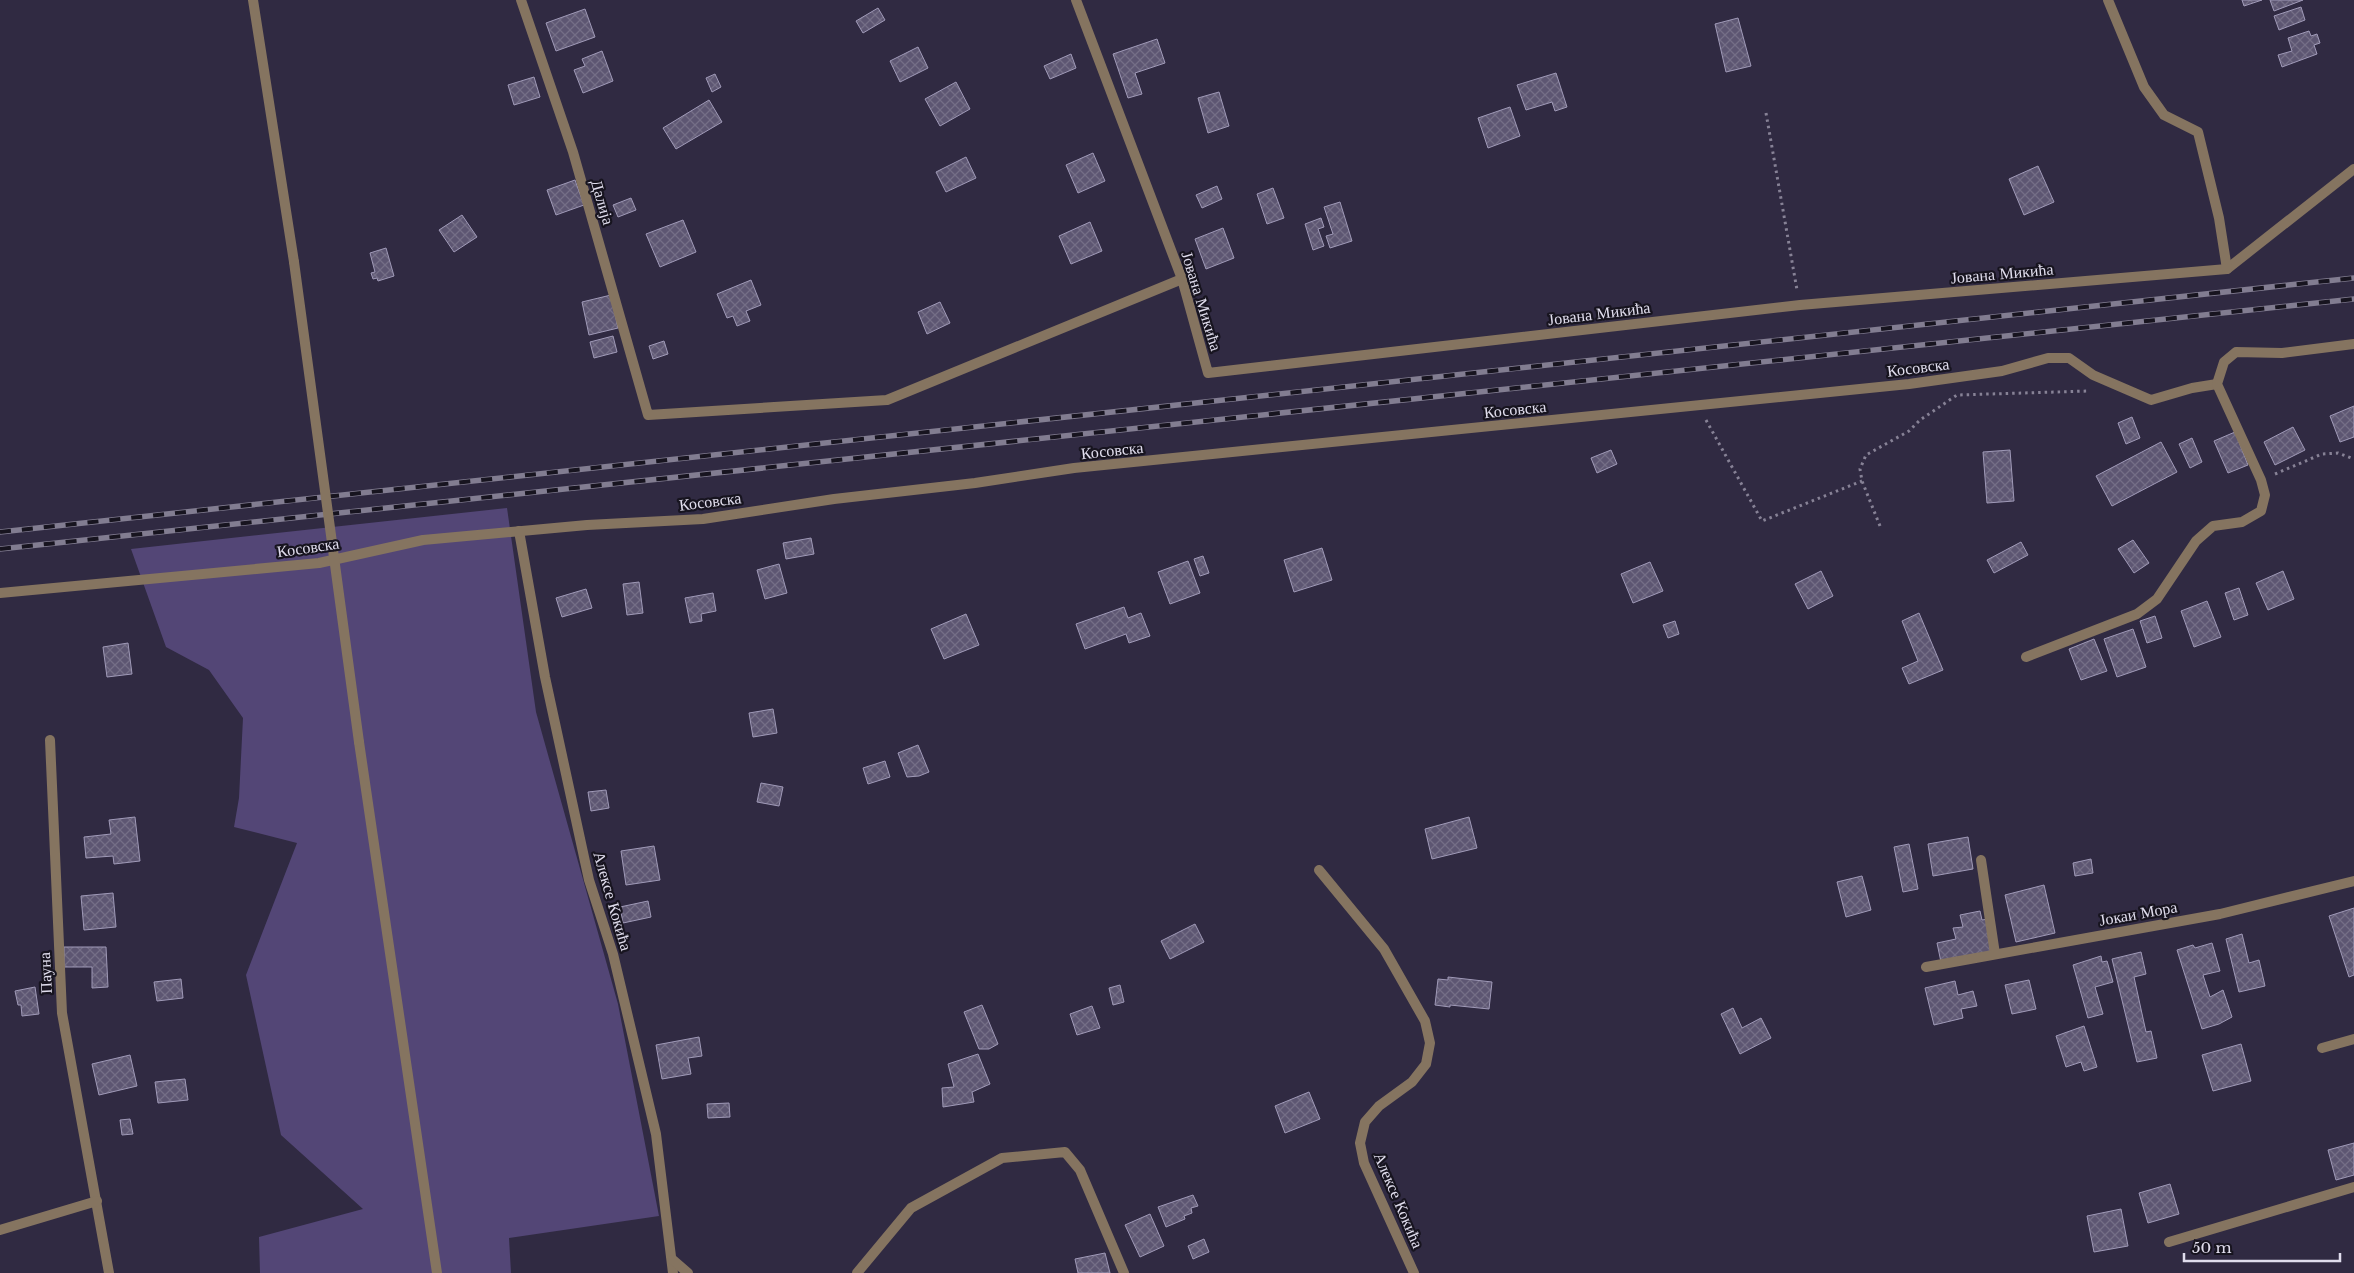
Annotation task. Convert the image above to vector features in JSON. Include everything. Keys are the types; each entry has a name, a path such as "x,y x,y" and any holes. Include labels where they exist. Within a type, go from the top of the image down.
{"street":[{"path":"253,0 294,262 359,742 437,1273"},
{"name":"Далија","path":"521,0 573,152 648,415 887,400 1182,279"},
{"name":"Јована Микића","path":"1076,0 1182,279 1208,373 1800,305 2227,268"},
{"path":"2108,0 2144,87 2164,115 2198,132 2219,218 2227,268 2354,168"},
{"path":"2026,657 2137,614 2157,599 2196,541 2213,526 2242,522 2261,512 2265,496 2261,480 2217,384 2224,362 2236,352 2282,353 2354,344"},
{"name":"Косовска","path":"0,593 319,563 423,540 587,525 703,519 834,499 976,483 1074,468 1699,406 2002,371 2048,358 2069,358 2093,375 2151,400 2192,388 2217,384"},
{"name":"Алексе Кокића","path":"519,531 545,678 589,880 612,954 656,1134 673,1260 673,1273"},
{"name":"Пауна","path":"50,740 62,1013 97,1202 108,1273"},
{"path":"1982,860 1995,954"},
{"name":"Алексе Кокића","path":"1319,870 1384,949 1424,1021 1430,1043 1426,1064 1412,1082 1379,1106 1365,1122 1360,1143 1364,1164 1414,1273"},
{"name":"Јокаи Мора","path":"1926,967 2220,914 2354,881"},
{"path":"2322,1048 2354,1039"},
{"path":"857,1273 911,1208 1002,1158 1065,1152 1080,1170 1124,1273"},
{"path":"2169,1242 2354,1187"},
{"path":"0,1230 97,1202"},
{"path":"673,1260 688,1273"}],"path":[{"path":"1766,114 1800,305"},
{"path":"1880,526 1862,481 1860,468 1866,455 1909,431 1920,420 1957,395 2095,390"},
{"path":"1699,406 1762,520 1862,481"},
{"path":"2261,480 2322,454 2338,453 2354,459"}],"shaded area":[{"path":"507,508 536,712 618,1004 659,1216 509,1238 511,1273 260,1273 259,1237 363,1209 281,1135 246,975 297,843 234,827 239,798 243,718 209,670 166,647 131,549"}],"building":[{"path":"2242,0 2262,0 2244,6"},
{"path":"2270,0 2303,0 2274,11"},
{"path":"2301,7 2305,20 2279,30 2274,16"},
{"path":"878,8 885,20 863,33 856,21"},
{"path":"585,9 595,37 556,51 546,23"},
{"path":"1738,18 1751,66 1726,72 1715,24"},
{"path":"2309,31 2311,36 2317,34 2320,43 2314,45 2317,54 2282,67 2278,55 2292,51 2288,38"},
{"path":"1157,39 1165,63 1135,73 1142,94 1128,98 1113,54"},
{"path":"918,47 928,68 900,82 890,61"},
{"path":"602,51 613,81 583,93 574,70 585,66 582,59"},
{"path":"1071,54 1076,68 1050,79 1044,66"},
{"path":"1556,73 1567,107 1555,111 1552,102 1526,110 1517,85"},
{"path":"715,74 721,87 712,92 706,78"},
{"path":"534,77 540,97 514,105 508,85"},
{"path":"956,82 970,109 940,126 925,99"},
{"path":"1219,92 1229,126 1208,133 1198,98"},
{"path":"709,100 722,122 676,149 663,128"},
{"path":"1510,107 1520,136 1488,148 1478,118"},
{"path":"1093,153 1105,181 1078,193 1066,165"},
{"path":"966,157 976,178 946,192 936,172"},
{"path":"2038,166 2054,202 2024,215 2009,179"},
{"path":"575,180 584,205 556,215 547,190"},
{"path":"1217,186 1222,199 1202,208 1196,195"},
{"path":"1273,188 1284,218 1267,224 1257,194"},
{"path":"631,198 636,210 618,217 613,205"},
{"path":"1340,202 1352,241 1330,248 1326,236 1333,234 1324,207"},
{"path":"462,215 477,237 454,252 439,230"},
{"path":"1321,218 1324,227 1318,229 1324,246 1313,250 1305,224"},
{"path":"683,220 696,252 660,267 646,234"},
{"path":"1090,222 1102,251 1071,264 1059,236"},
{"path":"1223,228 1234,258 1206,269 1195,239"},
{"path":"386,248 394,276 378,281 377,278 373,279 371,273 375,272 370,253"},
{"path":"751,280 761,305 746,311 750,321 737,326 733,316 727,318 717,294"},
{"path":"611,295 618,328 589,335 582,302"},
{"path":"940,302 950,323 927,334 918,312"},
{"path":"613,336 617,352 594,358 590,342"},
{"path":"664,341 668,354 653,359 649,346"},
{"path":"2354,406 2354,437 2340,442 2330,416"},
{"path":"2132,417 2140,438 2126,444 2118,423"},
{"path":"2293,427 2305,450 2275,465 2264,442"},
{"path":"2235,432 2248,465 2228,473 2214,441"},
{"path":"2192,438 2202,462 2190,468 2179,444"},
{"path":"2161,442 2177,472 2112,506 2096,476"},
{"path":"1611,450 1617,464 1597,473 1591,458"},
{"path":"2010,450 2014,501 1987,503 1983,452"},
{"path":"811,538 814,554 786,559 783,543"},
{"path":"2133,540 2149,563 2134,573 2118,549"},
{"path":"2021,542 2028,555 1994,573 1987,560"},
{"path":"1322,548 1332,580 1294,592 1284,560"},
{"path":"1203,556 1209,573 1200,576 1194,559"},
{"path":"1188,561 1200,593 1170,604 1158,572"},
{"path":"1650,562 1663,591 1633,603 1621,574"},
{"path":"779,564 787,593 765,599 757,570"},
{"path":"1821,571 1833,596 1808,609 1795,584"},
{"path":"2283,571 2294,599 2268,610 2256,583"},
{"path":"639,582 643,613 627,615 623,584"},
{"path":"2239,588 2248,615 2234,620 2225,593"},
{"path":"586,589 592,608 562,617 556,598"},
{"path":"713,593 716,611 701,614 702,621 690,623 685,598"},
{"path":"2207,601 2221,637 2194,647 2181,611"},
{"path":"1124,607 1128,618 1141,613 1150,636 1129,643 1126,634 1085,649 1076,624"},
{"path":"1919,613 1943,670 1909,684 1902,668 1918,661 1902,621"},
{"path":"966,614 979,645 944,659 931,629"},
{"path":"2155,616 2162,638 2147,643 2140,621"},
{"path":"1675,621 1679,634 1668,638 1663,625"},
{"path":"2133,629 2146,667 2117,677 2104,639"},
{"path":"2094,639 2107,671 2081,680 2069,649"},
{"path":"128,643 132,674 107,677 103,647"},
{"path":"773,709 777,733 753,737 749,713"},
{"path":"918,745 929,772 919,776 907,777 898,753"},
{"path":"885,761 890,777 868,784 863,768"},
{"path":"761,783 783,787 779,806 757,802"},
{"path":"606,790 609,808 591,811 588,792"},
{"path":"135,817 140,861 114,864 113,856 86,858 84,837 111,834 109,820"},
{"path":"1469,817 1477,848 1432,859 1425,829"},
{"path":"1968,837 1973,869 1933,876 1928,844"},
{"path":"1909,844 1918,889 1903,892 1894,847"},
{"path":"654,846 660,880 626,885 621,851"},
{"path":"2091,859 2093,873 2075,876 2073,863"},
{"path":"1862,876 1871,910 1846,917 1837,882"},
{"path":"2044,885 2055,933 2016,942 2005,895"},
{"path":"113,893 116,927 84,930 81,896"},
{"path":"648,901 651,917 623,923 620,907"},
{"path":"2354,908 2354,975 2349,977 2329,916"},
{"path":"1980,911 1982,920 1989,919 1994,951 1941,962 1937,943 1956,939 1953,928 1963,927 1960,915"},
{"path":"1195,924 1204,942 1170,959 1161,941"},
{"path":"2242,934 2249,963 2259,960 2265,986 2239,992 2226,939"},
{"path":"2212,943 2220,971 2203,975 2210,997 2223,990 2232,1017 2219,1024 2202,1029 2177,950 2193,945 2195,948"},
{"path":"64,947 106,947 108,987 92,988 92,967 64,967"},
{"path":"2141,952 2146,974 2134,977 2146,1032 2151,1031 2157,1058 2137,1062 2112,959"},
{"path":"2101,956 2102,962 2107,961 2113,982 2095,987 2103,1014 2088,1018 2073,965"},
{"path":"1448,977 1492,982 1489,1009 1435,1005 1438,979 1448,980"},
{"path":"181,979 183,998 157,1001 154,982"},
{"path":"2029,980 2036,1009 2012,1014 2005,985"},
{"path":"1955,981 1958,995 1973,991 1977,1006 1961,1009 1963,1018 1934,1025 1925,988"},
{"path":"1120,985 1124,1002 1113,1005 1109,988"},
{"path":"35,987 39,1014 22,1016 21,1005 18,1005 15,991"},
{"path":"982,1005 998,1044 989,1049 979,1049 964,1012"},
{"path":"1092,1006 1100,1028 1077,1035 1070,1014"},
{"path":"1733,1008 1742,1028 1761,1018 1771,1038 1740,1054 1721,1014"},
{"path":"2084,1026 2097,1067 2084,1071 2081,1062 2066,1067 2056,1036"},
{"path":"699,1037 702,1056 688,1058 691,1074 662,1079 656,1045"},
{"path":"2241,1044 2251,1081 2213,1091 2202,1055"},
{"path":"978,1054 990,1084 972,1092 974,1102 943,1107 942,1088 954,1087 948,1064"},
{"path":"130,1055 137,1086 99,1095 92,1064"},
{"path":"185,1079 188,1100 158,1103 155,1082"},
{"path":"1309,1092 1320,1119 1285,1133 1275,1106"},
{"path":"729,1103 730,1117 708,1118 707,1104"},
{"path":"130,1119 133,1134 122,1135 120,1120"},
{"path":"2354,1143 2354,1175 2336,1180 2328,1150"},
{"path":"2170,1184 2179,1214 2148,1223 2139,1193"},
{"path":"1193,1195 1198,1206 1191,1208 1192,1213 1184,1216 1185,1219 1166,1227 1158,1207"},
{"path":"2121,1209 2128,1246 2094,1252 2087,1216"},
{"path":"1150,1214 1164,1246 1140,1257 1125,1225"},
{"path":"1204,1239 1209,1252 1193,1259 1188,1246"},
{"path":"1105,1253 1110,1273 1078,1273 1075,1259"}],"railway":[{"path":"0,532 2354,278"},
{"path":"0,549 2354,299"}]}
